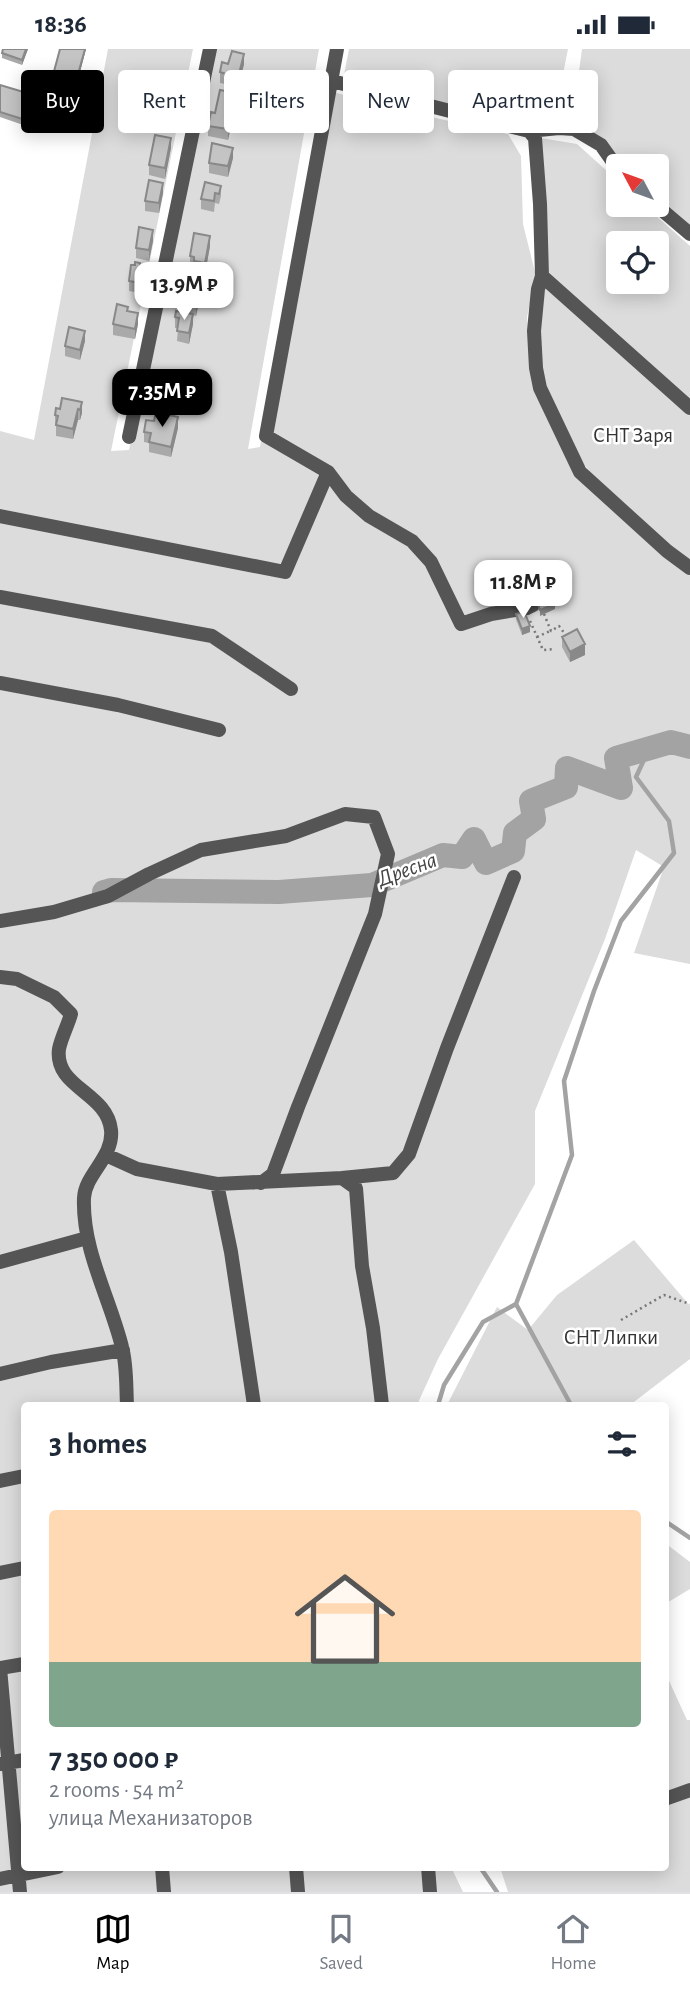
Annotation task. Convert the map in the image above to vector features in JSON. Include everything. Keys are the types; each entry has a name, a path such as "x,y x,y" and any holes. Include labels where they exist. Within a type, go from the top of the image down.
{"street":[{"path":"129,437 210,49"},
{"path":"337,49 266,436 328,473 346,496 369,516 412,541 431,562 461,624 491,614 527,608 538,610"},
{"path":"332,81 448,110"},
{"path":"531,133 535,138 540,204 542,276 534,331 540,389 580,472 667,551 690,568"},
{"path":"582,133 601,145 607,154"},
{"path":"669,216 690,234"},
{"path":"542,276 662,380 690,408"},
{"path":"0,516 285,572 328,473"},
{"path":"0,597 212,636 290,689"},
{"path":"0,683 118,705 219,730"},
{"path":"0,921 54,912 108,896 201,850 286,836 345,814 374,817 388,854 375,914 274,1174 261,1183"},
{"path":"106,1155 137,1169 217,1184 393,1173 409,1154 514,877"},
{"path":"0,977 18,979 54,997 71,1014 59,1050 62,1068 69,1081 99,1103 111,1131 106,1155 88,1183 84,1196 87,1238 123,1350 127,1402"},
{"path":"342,1178 356,1188 362,1266 382,1402"},
{"path":"217,1184 231,1252 254,1402"},
{"path":"0,1262 87,1238"},
{"path":"0,1374 123,1350"},
{"path":"0,1481 21,1477"},
{"path":"0,1573 21,1569"},
{"path":"20,1892 4,1764 0,1668 21,1664"},
{"path":"669,1798 690,1790"},
{"path":"0,1879 41,1871"},
{"path":"162,1871 164,1892"},
{"path":"296,1871 298,1892"},
{"path":"428,1871 430,1892"}],"path":[{"path":"538,610 551,631"},
{"path":"525,619 529,617 543,650 554,649"},
{"path":"537,637 559,627 572,643"},
{"path":"621,1320 664,1295 690,1304"}],"green space":[{"path":"108,49 193,49 189,70 118,70 118,133 176,133 111,451 129,450 192,133 210,133 210,70 205,70 209,49 319,49 315,70 224,70 224,133 304,133 248,449 260,447 315,133 329,133 329,91 343,95 343,133 434,133 434,118 448,121 448,133 508,134 521,156 523,224 536,276 527,317 533,385 575,473 690,572 690,964 634,953 664,867 636,850 605,939 535,1111 535,1184 438,1359 418,1402 21,1402 21,1871 453,1871 463,1892 0,1892 0,431 34,440 92,133 104,133 104,70"},
{"path":"349,49 568,49 564,70 448,70 448,107 434,103 434,70 345,70"},
{"path":"582,49 690,49 690,235 669,216 669,154 606,155 583,133 598,133 598,70 579,70"},
{"name":"СНТ Заря","path":"529,136 577,144 606,170 606,217 657,217 690,246 690,403 545,272"},
{"name":"СНТ Заря","path":"544,283 690,412 690,566 602,486 570,448 542,384 536,321"},
{"name":"СНТ Липки","path":"634,1240 690,1306 690,1359 634,1402 449,1402 497,1307 528,1330 557,1295"},
{"path":"669,1546 690,1562 690,1589 669,1602"},
{"path":"669,1681 687,1720 690,1720 690,1892 508,1892 501,1871 669,1871"}],"building":[{"path":"3,49 26,49 22,60 2,53"},
{"path":"60,49 85,49 79,70 54,70"},
{"path":"232,51 244,54 240,70 220,72 222,62 228,64"},
{"path":"0,85 21,91 21,119 0,112"},
{"path":"220,90 224,91 224,128 210,126 211,112 215,113"},
{"path":"155,135 171,138 165,168 149,165"},
{"path":"212,143 233,148 228,166 209,163"},
{"path":"149,180 163,183 159,203 145,201"},
{"path":"205,182 221,186 219,194 215,193 214,201 201,199"},
{"path":"139,227 153,230 149,250 136,248"},
{"path":"194,233 210,236 205,263 194,261 194,257 190,256"},
{"path":"135,262 143,266 140,283 129,281 131,265 135,265"},
{"path":"185,278 201,281 196,306 180,302"},
{"path":"117,304 128,307 127,311 138,313 135,329 113,324"},
{"path":"176,311 193,314 189,333 177,331 179,318 175,317"},
{"path":"69,327 85,331 80,350 65,346"},
{"path":"62,398 82,402 73,429 56,425 56,408 60,409"},
{"path":"156,412 178,417 171,447 149,442 151,433 144,432 146,420 154,421"},
{"path":"552,598 555,604 540,610 538,604"},
{"path":"524,611 530,626 522,629 516,614"},
{"path":"577,629 585,644 570,652 562,637"}],"waterway":[{"name":"Дресна","path":"104,892 279,892 372,885 443,855 462,857 474,839 486,863 513,851 515,833 534,819 531,801 566,787 567,768 621,788 616,758 671,742 690,747"},
{"path":"569,1402 516,1304 572,1155 564,1081 594,991 621,921 674,853 669,821 636,777 649,749"},
{"path":"439,1402 444,1385 483,1322 516,1304"},
{"path":"669,1524 690,1538"},
{"path":"483,1871 497,1892"}]}
